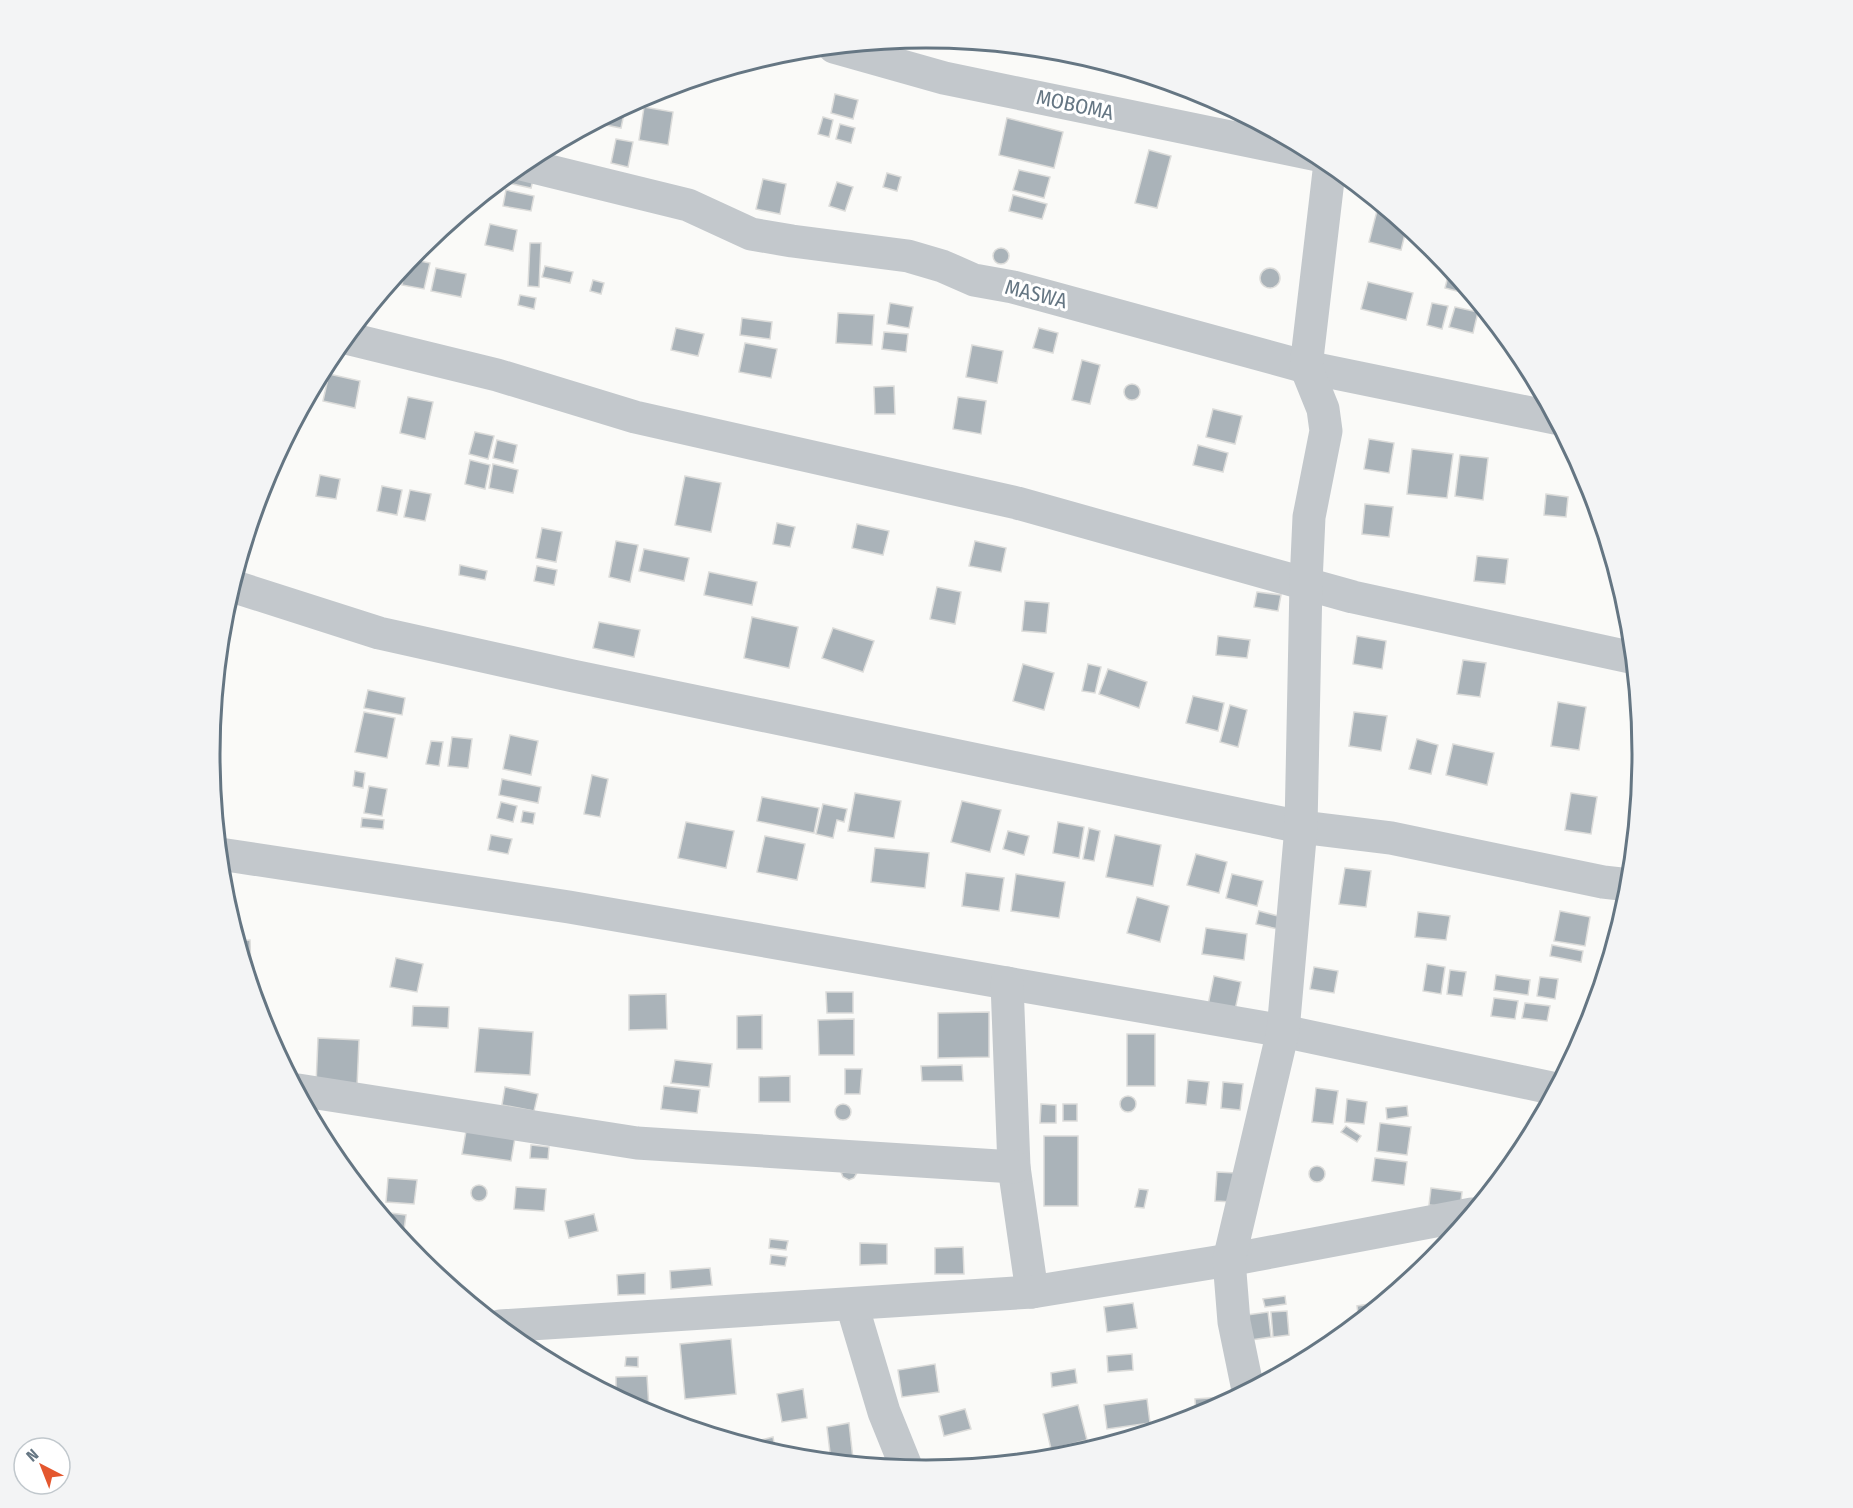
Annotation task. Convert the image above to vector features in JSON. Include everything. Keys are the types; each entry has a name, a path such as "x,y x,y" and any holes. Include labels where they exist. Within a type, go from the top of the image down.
{"street":[{"name":"MOBOMA","path":"853,52 944,78 1290,149"},
{"name":"MASWA","path":"534,167 688,205 751,234 908,256 942,266 974,280 1013,287 1306,367 1546,416"},
{"path":"1247,1383 1234,1322 1229,1260 1283,1031 1301,827 1309,517 1326,431 1323,410 1306,367 1329,174"},
{"path":"355,340 497,375 635,417 1017,503 1353,597 1625,656"},
{"path":"241,589 379,633 573,676 1301,827 1391,838 1620,884"},
{"path":"228,855 569,907 1283,1031 1549,1087"},
{"path":"1007,983 1014,1167 1032,1292"},
{"path":"307,1091 637,1143 1014,1167"},
{"path":"512,1325 1032,1292 1229,1260 1459,1216"},
{"path":"852,1305 884,1412 903,1459"}],"building":[{"path":"835,94 858,100 853,119 831,113"},
{"path":"644,107 673,112 668,145 639,140"},
{"path":"623,117 621,128 606,125"},
{"path":"823,117 833,120 829,137 818,134"},
{"path":"1007,118 1063,132 1054,168 999,155"},
{"path":"840,124 855,128 851,143 836,139"},
{"path":"616,139 633,142 628,167 611,163"},
{"path":"1149,150 1171,156 1157,208 1135,203"},
{"path":"1019,170 1050,177 1044,198 1013,190"},
{"path":"887,173 901,177 897,191 883,187"},
{"path":"525,174 534,176 531,188 511,184"},
{"path":"763,179 786,184 780,214 756,209"},
{"path":"837,182 853,187 845,211 829,206"},
{"path":"506,190 534,196 531,211 503,206"},
{"path":"1013,195 1047,204 1042,219 1009,211"},
{"path":"1377,211 1405,235 1401,250 1369,242"},
{"path":"490,224 517,230 513,251 485,245"},
{"path":"530,243 541,243 539,287 528,286"},
{"path":"1001,248 1007,250 1009,256 1007,262 1001,264 995,262 993,256 995,250"},
{"path":"421,261 430,263 424,289 402,285"},
{"path":"545,266 573,272 570,283 542,277"},
{"path":"436,268 466,274 461,297 431,291"},
{"path":"1270,268 1277,271 1280,278 1277,285 1270,288 1263,285 1260,278 1263,271"},
{"path":"1447,278 1459,292 1445,288"},
{"path":"593,280 604,283 601,294 590,291"},
{"path":"1368,282 1413,293 1406,320 1361,309"},
{"path":"520,295 536,298 534,309 518,305"},
{"path":"890,303 913,307 909,328 887,324"},
{"path":"1432,303 1448,306 1442,329 1427,325"},
{"path":"1455,307 1478,313 1473,333 1449,327"},
{"path":"838,313 874,315 872,345 836,343"},
{"path":"742,318 772,322 770,339 740,335"},
{"path":"676,328 704,334 698,356 671,350"},
{"path":"1039,328 1058,333 1053,353 1033,348"},
{"path":"884,332 908,334 906,352 882,349"},
{"path":"745,343 777,349 771,378 739,372"},
{"path":"972,345 1003,351 997,383 966,377"},
{"path":"1082,360 1100,365 1090,404 1072,400"},
{"path":"331,375 360,381 355,408 323,401"},
{"path":"1132,384 1138,386 1140,392 1138,398 1132,400 1126,398 1124,392 1126,386"},
{"path":"894,386 895,414 875,414 874,387"},
{"path":"408,397 433,402 425,439 400,433"},
{"path":"958,397 986,401 981,434 953,429"},
{"path":"1213,409 1242,416 1235,444 1206,437"},
{"path":"475,432 494,436 488,459 469,454"},
{"path":"1369,439 1394,443 1389,473 1364,469"},
{"path":"497,440 517,445 513,463 493,458"},
{"path":"1198,445 1228,453 1223,472 1193,465"},
{"path":"1412,449 1453,454 1447,498 1407,494"},
{"path":"1460,455 1488,458 1483,500 1455,496"},
{"path":"470,460 490,465 485,489 465,484"},
{"path":"493,464 518,470 513,493 489,488"},
{"path":"320,475 340,479 336,499 316,496"},
{"path":"685,476 721,483 711,532 675,525"},
{"path":"382,486 402,490 397,515 377,511"},
{"path":"410,490 431,494 425,521 404,517"},
{"path":"1546,494 1568,497 1566,517 1544,515"},
{"path":"1365,504 1393,507 1389,537 1362,534"},
{"path":"777,523 795,527 790,547 773,544"},
{"path":"857,524 889,531 883,555 852,548"},
{"path":"542,528 562,532 556,562 536,558"},
{"path":"616,541 638,545 630,582 609,577"},
{"path":"975,541 1006,548 1001,572 969,566"},
{"path":"644,549 689,558 684,581 639,571"},
{"path":"1477,556 1508,559 1505,584 1474,581"},
{"path":"460,565 487,571 485,580 459,575"},
{"path":"537,566 557,570 554,585 534,581"},
{"path":"709,572 757,582 752,605 704,595"},
{"path":"937,587 961,592 955,624 930,619"},
{"path":"1257,592 1281,595 1278,611 1254,607"},
{"path":"1025,601 1049,603 1046,633 1022,631"},
{"path":"752,617 798,627 789,668 744,658"},
{"path":"599,622 640,630 634,657 593,648"},
{"path":"833,628 874,641 863,672 822,658"},
{"path":"1218,636 1250,640 1247,658 1216,655"},
{"path":"1357,636 1386,641 1382,669 1353,664"},
{"path":"1463,660 1486,663 1480,697 1457,694"},
{"path":"1023,664 1054,673 1044,710 1013,701"},
{"path":"1088,664 1101,667 1095,693 1082,691"},
{"path":"1108,669 1147,682 1139,708 1099,694"},
{"path":"368,690 405,698 402,715 364,708"},
{"path":"1193,696 1224,703 1218,731 1186,723"},
{"path":"1558,702 1586,707 1579,750 1551,746"},
{"path":"1230,705 1247,710 1238,747 1220,742"},
{"path":"364,712 395,718 387,758 355,752"},
{"path":"1354,712 1387,716 1381,751 1349,746"},
{"path":"510,735 538,741 531,775 503,769"},
{"path":"452,737 472,739 468,768 448,766"},
{"path":"1417,739 1438,745 1431,774 1409,769"},
{"path":"431,741 443,742 439,766 426,764"},
{"path":"1453,744 1494,753 1487,785 1446,775"},
{"path":"355,771 365,773 363,788 353,786"},
{"path":"592,775 608,779 600,817 584,814"},
{"path":"502,779 541,787 538,803 499,795"},
{"path":"369,786 387,789 382,816 364,813"},
{"path":"855,793 901,801 894,838 848,831"},
{"path":"1571,793 1597,797 1591,834 1565,830"},
{"path":"762,797 819,808 814,833 757,821"},
{"path":"962,801 1001,810 990,852 951,842"},
{"path":"501,802 517,806 513,822 497,818"},
{"path":"823,804 847,809 844,822 837,820 833,838 816,834"},
{"path":"523,811 535,813 533,824 521,822"},
{"path":"362,818 384,820 383,829 361,827"},
{"path":"686,822 734,831 726,868 678,858"},
{"path":"1058,822 1084,827 1079,858 1053,853"},
{"path":"1089,828 1100,831 1094,861 1083,859"},
{"path":"1008,831 1029,836 1024,855 1003,849"},
{"path":"491,835 512,839 508,854 488,850"},
{"path":"1115,835 1161,845 1153,886 1106,877"},
{"path":"765,836 805,844 797,880 757,872"},
{"path":"875,848 929,853 925,888 871,882"},
{"path":"1196,854 1227,862 1219,893 1187,885"},
{"path":"1345,868 1371,871 1366,907 1339,904"},
{"path":"966,873 1004,878 999,911 962,906"},
{"path":"1016,874 1065,882 1059,918 1011,911"},
{"path":"1232,874 1263,881 1257,906 1226,898"},
{"path":"1137,897 1169,906 1160,942 1127,933"},
{"path":"1259,911 1282,917 1278,929 1256,924"},
{"path":"1560,911 1590,917 1585,946 1554,941"},
{"path":"1418,912 1450,916 1446,940 1415,937"},
{"path":"1206,928 1247,934 1244,960 1202,954"},
{"path":"246,940 250,940 250,956"},
{"path":"1552,945 1583,951 1581,962 1550,956"},
{"path":"396,958 423,964 417,992 390,987"},
{"path":"1427,964 1445,967 1441,994 1423,991"},
{"path":"1314,967 1338,971 1334,993 1310,989"},
{"path":"1450,970 1466,972 1462,996 1447,994"},
{"path":"1496,975 1530,980 1528,995 1494,990"},
{"path":"1214,976 1241,982 1235,1010 1208,1005"},
{"path":"1540,977 1558,979 1555,999 1537,996"},
{"path":"826,992 853,992 853,1013 827,1013"},
{"path":"666,994 667,1029 629,1030 629,995"},
{"path":"1494,998 1518,1001 1515,1019 1491,1016"},
{"path":"1525,1003 1550,1006 1547,1021 1522,1018"},
{"path":"413,1006 449,1007 448,1028 412,1026"},
{"path":"989,1012 989,1057 938,1058 938,1013"},
{"path":"762,1015 762,1049 737,1049 737,1016"},
{"path":"854,1019 854,1055 819,1055 818,1020"},
{"path":"479,1028 533,1032 530,1075 475,1072"},
{"path":"1127,1034 1155,1034 1155,1086 1127,1086"},
{"path":"318,1038 359,1040 357,1086 316,1085"},
{"path":"675,1060 712,1064 709,1087 671,1083"},
{"path":"962,1065 963,1081 922,1081 921,1066"},
{"path":"845,1069 862,1069 860,1094 845,1094"},
{"path":"790,1076 790,1102 759,1102 759,1077"},
{"path":"1188,1080 1209,1082 1206,1105 1186,1103"},
{"path":"1223,1082 1243,1084 1240,1110 1221,1108"},
{"path":"664,1086 700,1090 697,1113 661,1109"},
{"path":"505,1087 538,1094 534,1111 502,1105"},
{"path":"1316,1088 1338,1091 1333,1124 1312,1122"},
{"path":"1128,1096 1134,1098 1136,1104 1134,1110 1128,1112 1122,1110 1120,1104 1122,1098"},
{"path":"1347,1099 1367,1102 1364,1124 1345,1122"},
{"path":"843,1104 849,1106 851,1112 849,1118 843,1120 837,1118 835,1112 837,1106"},
{"path":"1041,1104 1056,1105 1056,1123 1040,1123"},
{"path":"1063,1104 1077,1104 1077,1121 1063,1121"},
{"path":"1407,1106 1408,1116 1387,1119 1386,1108"},
{"path":"1380,1123 1411,1127 1407,1155 1377,1151"},
{"path":"1346,1126 1361,1136 1357,1142 1341,1132"},
{"path":"466,1131 515,1138 511,1161 462,1154"},
{"path":"1044,1136 1078,1136 1078,1206 1044,1206"},
{"path":"531,1145 549,1147 548,1159 530,1158"},
{"path":"1375,1158 1407,1162 1404,1185 1372,1181"},
{"path":"1317,1166 1325,1174 1317,1182 1309,1174"},
{"path":"841,1172 857,1173 849,1180 843,1177"},
{"path":"1217,1172 1236,1173 1234,1202 1215,1201"},
{"path":"388,1178 417,1180 414,1204 386,1202"},
{"path":"479,1185 485,1187 487,1193 485,1199 479,1201 473,1199 471,1193 473,1187"},
{"path":"516,1187 546,1189 544,1211 514,1209"},
{"path":"1431,1188 1462,1192 1460,1209 1429,1205"},
{"path":"1139,1189 1148,1190 1144,1208 1135,1207"},
{"path":"391,1213 406,1215 404,1228"},
{"path":"594,1214 598,1231 569,1238 565,1221"},
{"path":"770,1239 788,1241 786,1250 769,1248"},
{"path":"860,1243 887,1244 887,1264 860,1265"},
{"path":"963,1247 964,1274 935,1274 935,1248"},
{"path":"771,1255 787,1257 785,1266 770,1264"},
{"path":"710,1268 712,1285 671,1289 670,1271"},
{"path":"645,1273 645,1294 618,1295 617,1275"},
{"path":"1285,1296 1286,1304 1265,1307 1263,1299"},
{"path":"1133,1303 1137,1328 1107,1332 1104,1307"},
{"path":"1368,1304 1358,1312 1357,1306"},
{"path":"1287,1311 1289,1335 1273,1337 1271,1312"},
{"path":"1268,1312 1271,1337 1244,1341 1240,1316"},
{"path":"731,1339 736,1394 685,1399 680,1344"},
{"path":"1132,1354 1133,1370 1108,1372 1107,1356"},
{"path":"626,1357 638,1357 638,1367 625,1366"},
{"path":"935,1364 939,1392 902,1397 898,1370"},
{"path":"1075,1369 1077,1383 1052,1387 1051,1373"},
{"path":"647,1376 649,1403 616,1388 616,1377"},
{"path":"803,1389 807,1418 782,1422 777,1394"},
{"path":"1216,1398 1195,1407 1195,1399"},
{"path":"1147,1399 1150,1423 1107,1429 1104,1405"},
{"path":"1078,1405 1087,1440 1051,1448 1043,1414"},
{"path":"965,1409 971,1429 944,1436 939,1416"},
{"path":"849,1423 853,1456 830,1453 827,1427"},
{"path":"773,1437 774,1443 761,1440"}]}
